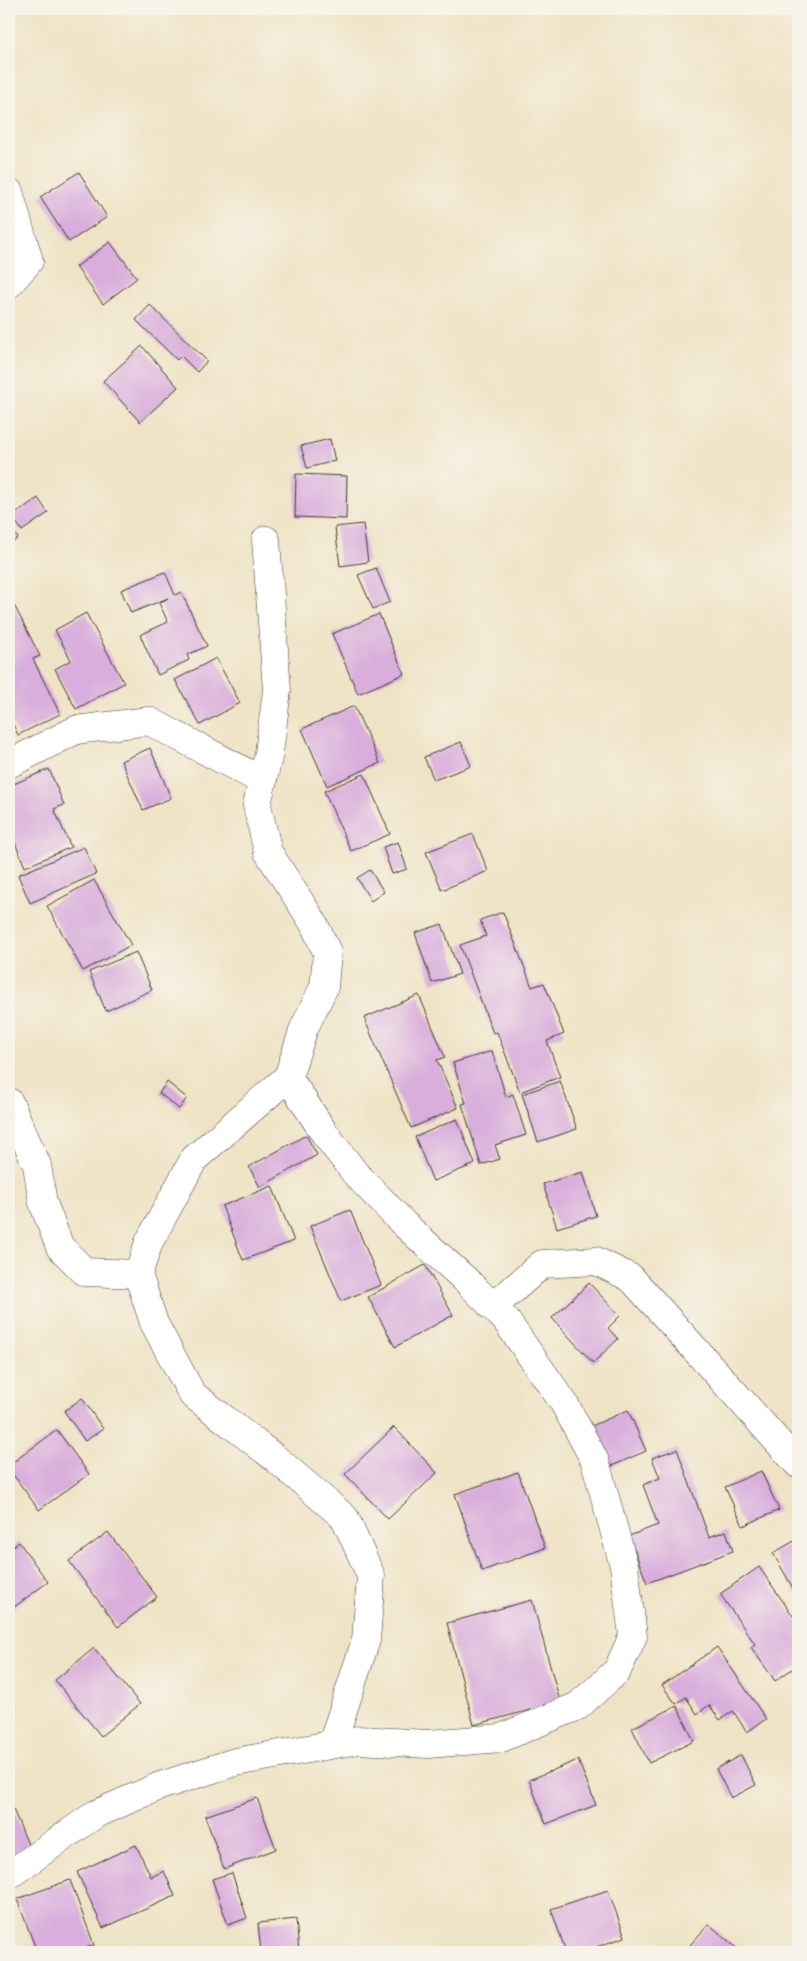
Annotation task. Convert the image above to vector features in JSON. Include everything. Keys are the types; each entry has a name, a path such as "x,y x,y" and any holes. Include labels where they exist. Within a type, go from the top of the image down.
{"street":[{"path":"9,192 29,261 9,284"},
{"path":"266,540 277,690 270,753 257,805 268,852 313,922 327,952 324,987 304,1028 288,1078 194,1160 149,1242 138,1274 154,1323 192,1394 275,1458 344,1518 371,1576 366,1640 332,1744"},
{"path":"9,764 76,730 149,720 263,781"},
{"path":"9,1876 96,1814 160,1786 235,1762 358,1740 428,1744 502,1738 578,1706 617,1671 634,1636 624,1566 595,1461 564,1404 505,1319 404,1224 355,1173 325,1134 288,1078"},
{"path":"9,1102 37,1165 43,1203 60,1247 85,1272 138,1274"},
{"path":"491,1306 542,1264 596,1260 631,1278 798,1464"}],"building":[{"path":"79,172 107,217 69,242 40,197"},
{"path":"110,242 137,278 103,304 76,267"},
{"path":"150,305 207,361 197,372 181,356 177,360 136,320"},
{"path":"142,346 178,387 140,422 103,381"},
{"path":"330,439 335,461 307,468 301,446"},
{"path":"296,474 347,476 346,519 295,517"},
{"path":"38,498 48,513 22,531 12,516"},
{"path":"363,524 368,562 340,566 335,527"},
{"path":"9,527 18,538 9,545"},
{"path":"376,568 390,602 373,609 358,575"},
{"path":"165,572 175,595 181,592 207,646 187,655 189,660 158,675 140,635 168,622 159,603 168,598 131,613 121,590"},
{"path":"14,605 40,656 33,659 60,714 18,735 9,716 9,607"},
{"path":"86,613 124,683 76,709 55,669 71,660 55,630"},
{"path":"379,614 404,674 358,694 332,634"},
{"path":"216,658 240,703 200,725 175,680"},
{"path":"354,706 380,763 327,786 302,729"},
{"path":"461,742 471,766 434,780 424,757"},
{"path":"150,748 171,798 143,810 121,761"},
{"path":"49,769 64,805 54,809 71,847 25,867 9,828 9,786"},
{"path":"364,774 390,834 351,851 324,791"},
{"path":"473,834 488,871 442,890 426,852"},
{"path":"398,842 407,869 392,874 383,847"},
{"path":"84,847 96,874 30,903 18,875"},
{"path":"370,870 384,892 371,901 357,878"},
{"path":"94,880 131,945 83,971 47,906"},
{"path":"503,912 532,987 544,983 564,1034 547,1041 560,1077 520,1092 497,1032 493,1033 460,945 486,936 480,920"},
{"path":"442,924 460,974 432,983 415,933"},
{"path":"136,952 152,990 106,1011 89,972"},
{"path":"419,995 445,1057 437,1060 458,1108 411,1128 364,1018"},
{"path":"492,1051 506,1097 513,1094 526,1135 495,1145 500,1159 481,1165 462,1104 466,1103 453,1063"},
{"path":"560,1081 577,1129 538,1142 522,1094"},
{"path":"167,1082 187,1098 179,1109 159,1093"},
{"path":"457,1119 475,1164 433,1181 415,1137"},
{"path":"306,1135 317,1155 260,1187 249,1167"},
{"path":"583,1172 596,1216 557,1228 543,1184"},
{"path":"272,1186 294,1241 243,1260 222,1206"},
{"path":"350,1210 381,1285 341,1301 310,1226"},
{"path":"425,1265 453,1315 395,1347 368,1297"},
{"path":"589,1283 620,1316 608,1328 618,1339 593,1363 552,1318"},
{"path":"82,1398 103,1429 85,1441 64,1411"},
{"path":"628,1410 646,1451 605,1469 587,1428"},
{"path":"394,1427 437,1473 388,1519 345,1474"},
{"path":"57,1430 89,1474 39,1510 9,1469 9,1465"},
{"path":"677,1449 709,1537 726,1531 733,1551 647,1583 629,1536 658,1525 643,1485 660,1478 652,1458"},
{"path":"761,1471 779,1510 743,1526 725,1487"},
{"path":"518,1472 545,1548 482,1571 455,1494"},
{"path":"108,1532 157,1597 118,1627 69,1561"},
{"path":"798,1539 798,1597 773,1553"},
{"path":"19,1542 48,1582 10,1610 9,1550"},
{"path":"759,1567 798,1623 798,1665 775,1681 751,1647 755,1644 720,1594"},
{"path":"532,1600 560,1702 474,1725 447,1623"},
{"path":"717,1647 766,1719 747,1732 733,1711 720,1720 709,1705 697,1714 686,1697 676,1704 662,1685"},
{"path":"94,1648 140,1704 101,1736 55,1680"},
{"path":"677,1706 694,1741 649,1763 632,1728"},
{"path":"741,1755 756,1785 731,1798 716,1769"},
{"path":"578,1760 596,1805 546,1824 529,1780"},
{"path":"257,1798 276,1849 224,1869 205,1816"},
{"path":"12,1807 33,1856 9,1866 9,1809"},
{"path":"136,1845 151,1877 164,1871 175,1896 103,1928 77,1872"},
{"path":"232,1873 247,1918 228,1925 212,1879"},
{"path":"70,1880 94,1945 74,1952 37,1952 17,1899"},
{"path":"608,1890 625,1937 596,1947 597,1952 566,1952 551,1909"},
{"path":"296,1919 299,1952 261,1952 258,1923"},
{"path":"709,1924 741,1952 697,1952 690,1945"}]}
